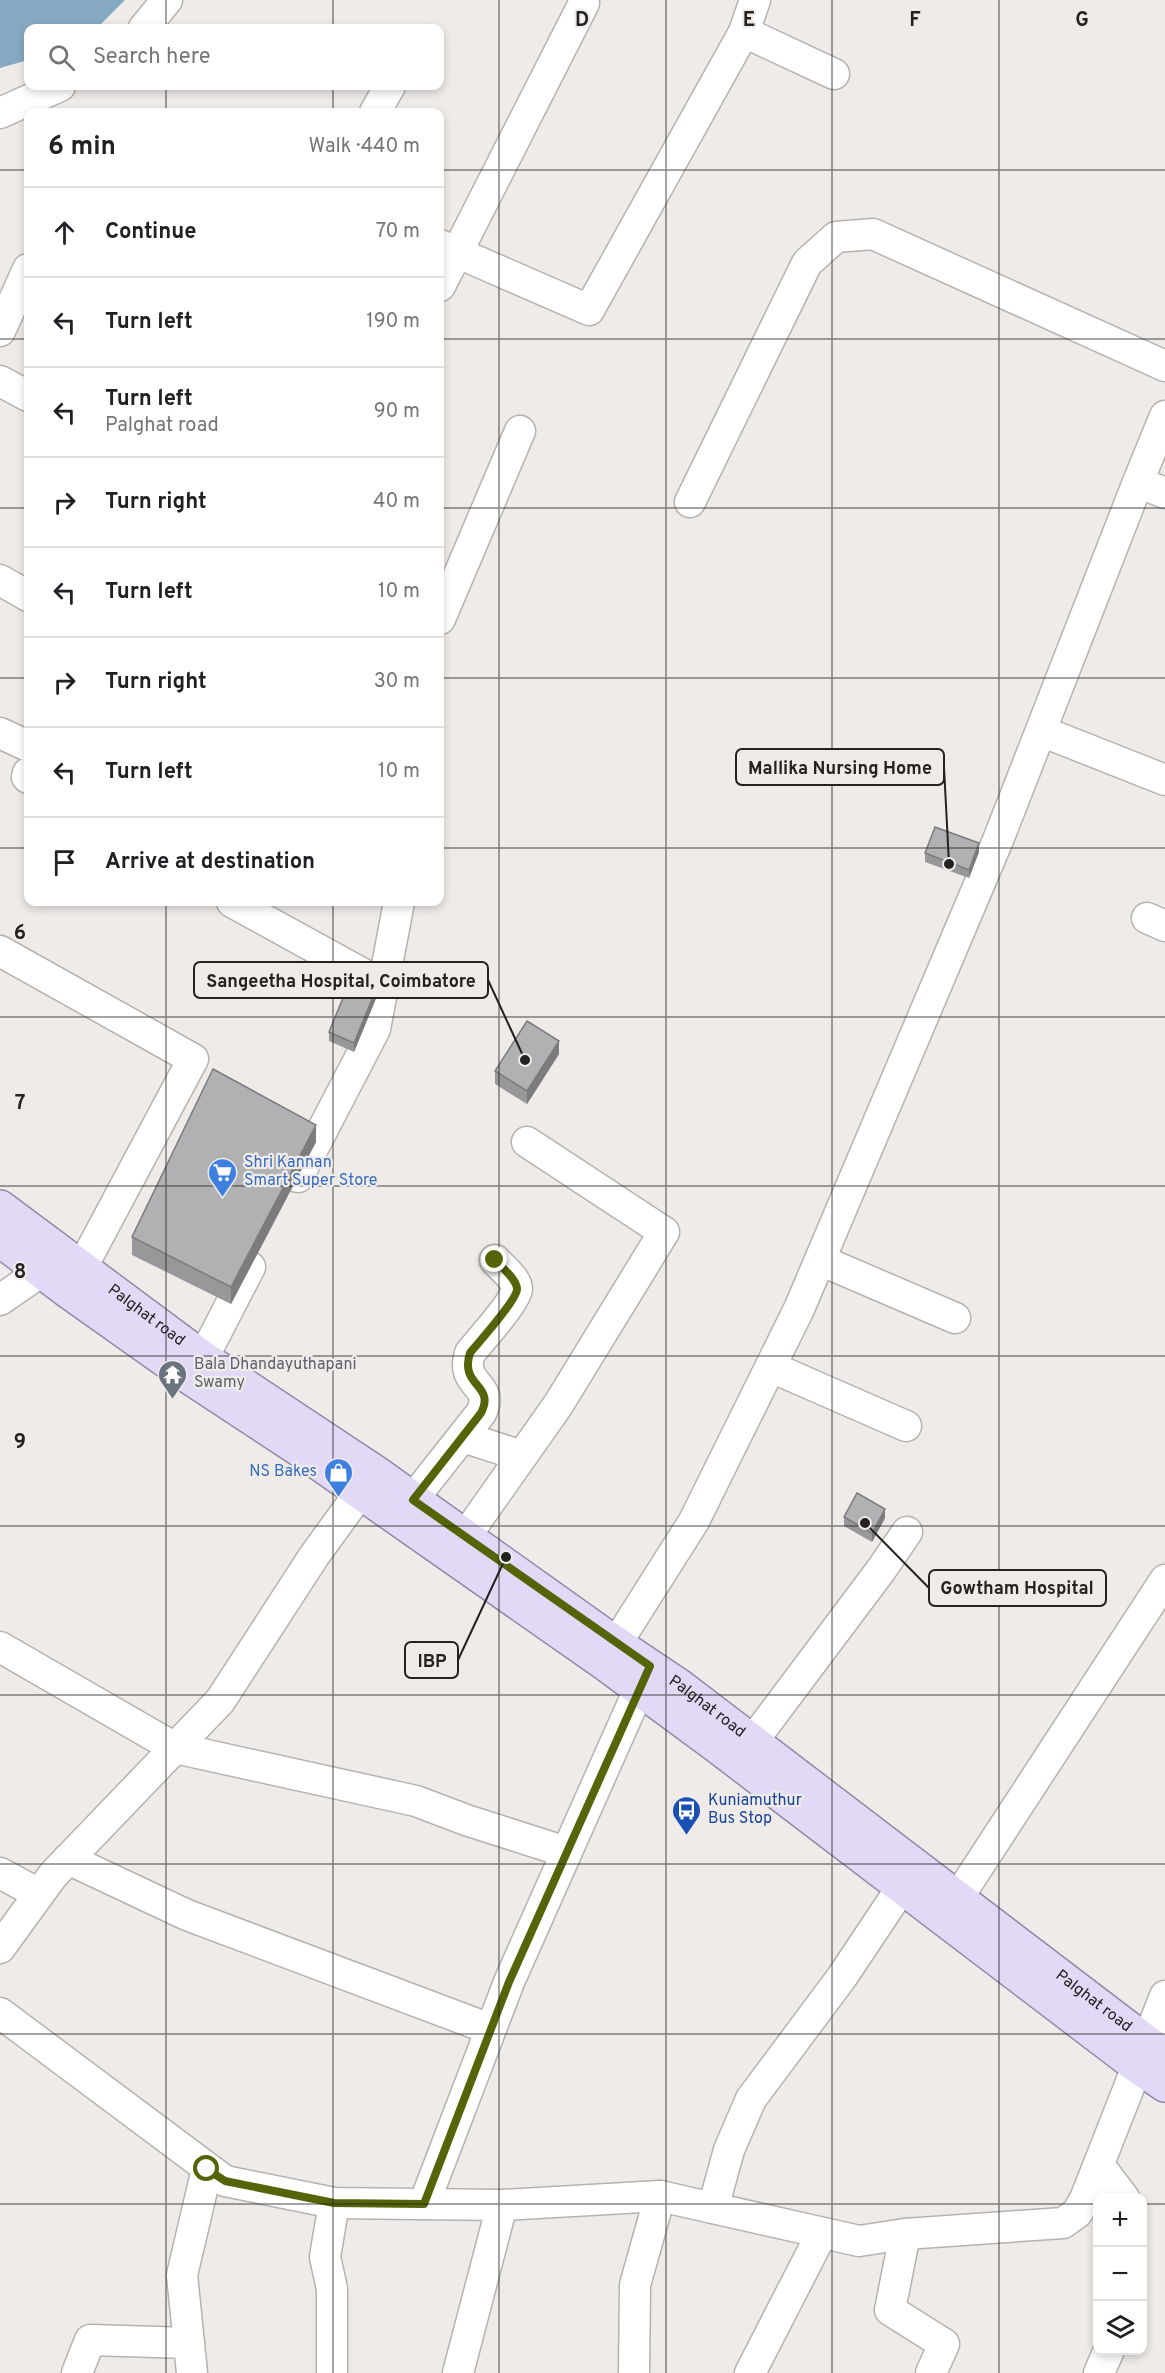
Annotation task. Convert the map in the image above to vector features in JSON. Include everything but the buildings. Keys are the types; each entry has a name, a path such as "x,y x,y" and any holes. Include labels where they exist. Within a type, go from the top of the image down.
{"main road":[{"name":"Palghat road","path":"0,1207 81,1269 196,1368"},
{"name":"Palghat road","path":"0,1239 42,1272 196,1368 367,1482 611,1653 644,1677 902,1887 1149,2055"},
{"name":"Palghat road","path":"367,1482 413,1500 465,1537 611,1653"},
{"name":"Palghat road","path":"644,1677 681,1688 957,1899 1149,2055 1165,2085"}],"street":[{"path":"147,24 167,0"},
{"path":"447,249 590,310 744,32 755,0"},
{"path":"444,265 447,249 584,3"},
{"path":"744,32 834,74"},
{"path":"0,113 51,90"},
{"path":"377,108 388,90"},
{"path":"690,502 807,263 836,237 873,234 1165,366"},
{"path":"0,330 24,278"},
{"path":"0,381 24,394"},
{"path":"611,1653 694,1521 799,1309 994,850 1165,416"},
{"path":"444,610 520,431"},
{"path":"1138,482 1165,493"},
{"path":"0,580 24,594"},
{"path":"1041,731 1165,780"},
{"path":"0,733 24,744"},
{"path":"239,906 383,986"},
{"path":"284,1203 375,1029 398,906"},
{"path":"0,951 193,1059 81,1269"},
{"path":"465,1537 558,1405 664,1232 527,1142"},
{"path":"196,1368 263,1243"},
{"path":"413,1500 486,1404 485,1396 466,1371 470,1353 513,1300 517,1289 516,1283 495,1260"},
{"path":"820,1260 955,1318"},
{"path":"0,1300 42,1272"},
{"path":"771,1367 906,1426"},
{"path":"463,1437 522,1456"},
{"path":"0,1948 53,1875 220,1701 314,1556 367,1482"},
{"path":"752,1742 907,1532"},
{"path":"957,1899 1165,1580"},
{"path":"0,1647 175,1748 416,1801 466,1820 566,1852"},
{"path":"424,2204 490,2029 644,1677"},
{"path":"68,1859 187,1915 490,2029"},
{"path":"0,1872 39,1894"},
{"path":"713,2208 729,2150 751,2099 842,1977 902,1887"},
{"path":"0,2013 225,2181 334,2203 502,2205 660,2196 858,2241 905,2234 1063,2223 1077,2213 1149,2055 1165,1996"},
{"path":"1099,2165 1120,2193"},
{"path":"192,2373 182,2275 207,2169"},
{"path":"634,2373 635,2285 660,2196"},
{"path":"332,2373 332,2289 325,2257 334,2203"},
{"path":"458,2373 502,2205"},
{"path":"750,2373 822,2233"},
{"path":"905,2234 890,2310 944,2344 930,2373"},
{"path":"77,2373 90,2340 189,2343"},
{"path":"1099,2373 1107,2355"}],"water":[{"path":"0,0 125,0 101,24 24,24 24,61 0,68"}],"place":[{"name":"Mallika Nursing Home","path":"949,864"},
{"name":"Sangeetha Hospital, Coimbatore","path":"525,1060"},
{"name":"Shri Kannan Smart Super Store","path":"223,1198"},
{"name":"Bala Dhandayuthapani Swamy","path":"173,1400"},
{"name":"NS Bakes","path":"338,1498"},
{"name":"Gowtham Hospital","path":"865,1523"},
{"name":"IBP","path":"506,1557"},
{"name":"Kuniamuthur Bus Stop","path":"687,1836"}],"route":[{"path":"207,2169 225,2181 334,2203 424,2204 509,1982 580,1818 650,1666 413,1500 486,1404 485,1396 466,1371 466,1364 470,1353 513,1300 517,1289 516,1283 495,1260"}]}
